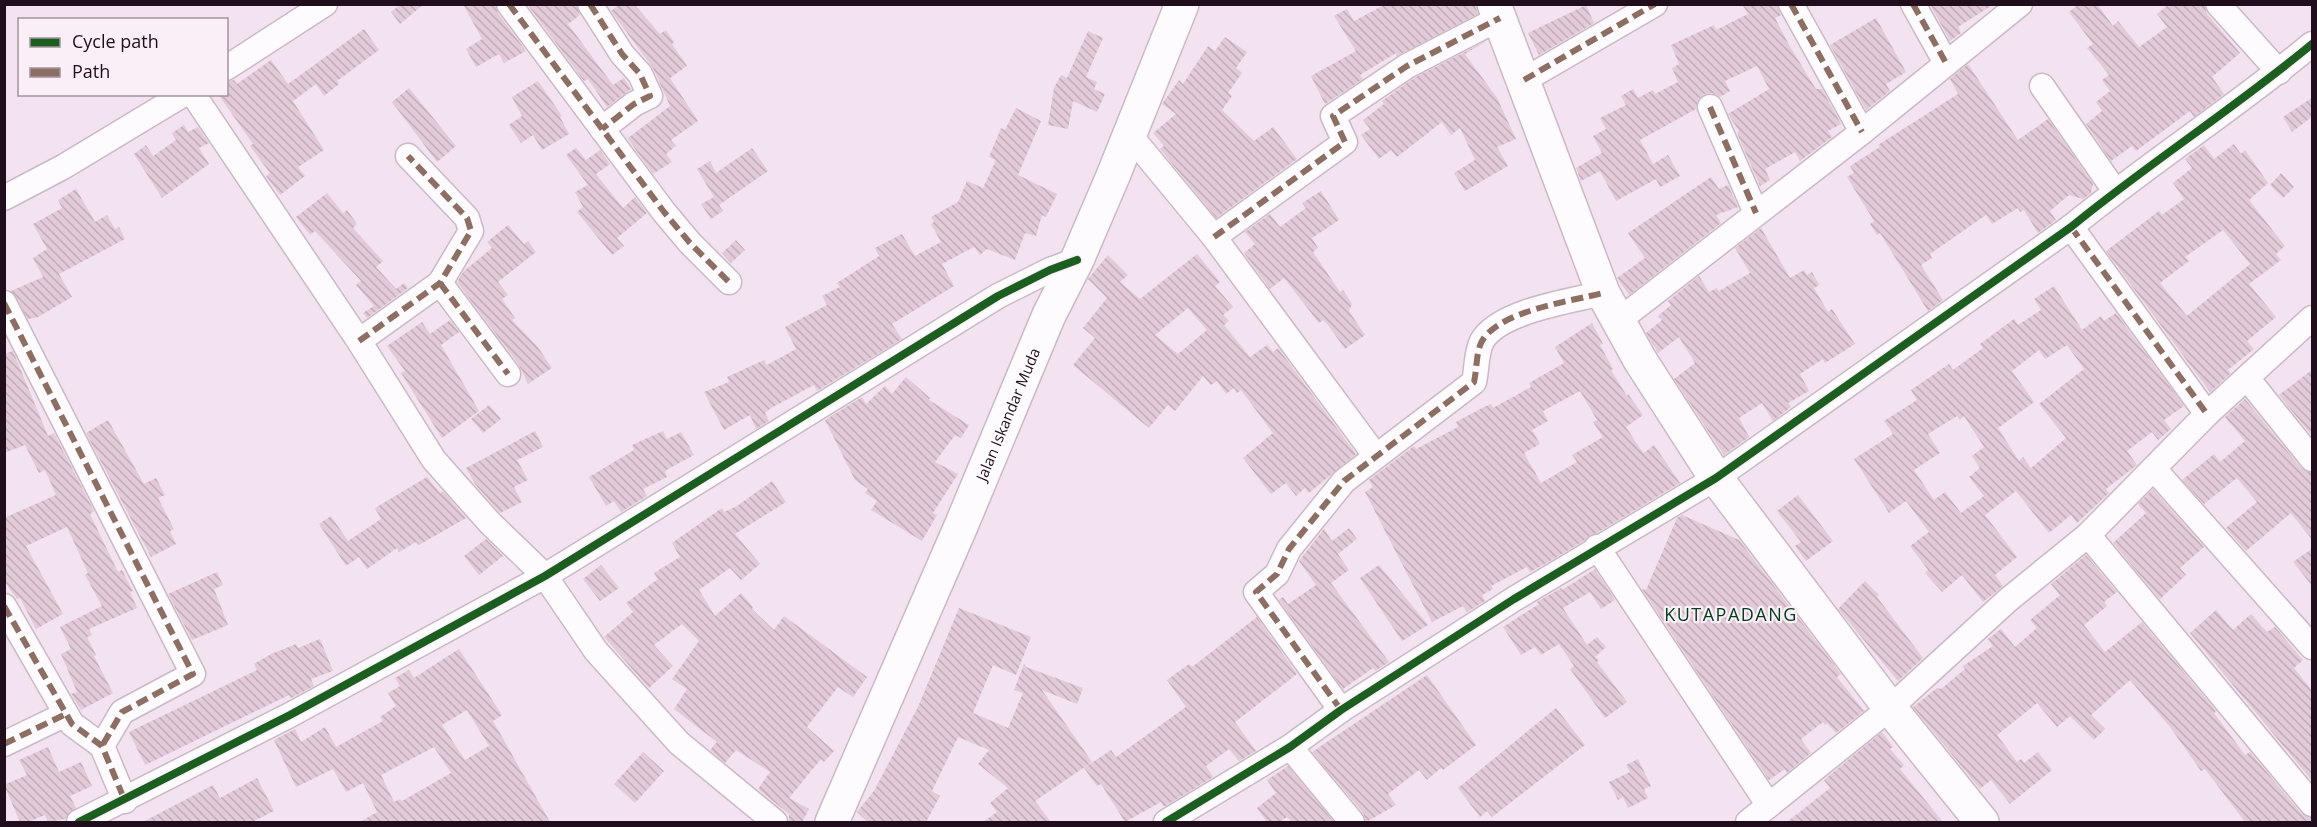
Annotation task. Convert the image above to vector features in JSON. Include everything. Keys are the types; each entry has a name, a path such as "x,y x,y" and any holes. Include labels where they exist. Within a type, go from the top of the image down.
{"highway":[{"name":"Jalan Iskandar Muda","path":"814,822 1063,265 1129,134 1174,6"},
{"name":"Jalan Iskandar Muda","path":"832,822 966,515 1049,315 1072,226 1174,6"},
{"path":"1497,11 1610,307 1716,478 1890,708 1982,822"}],"street":[{"path":"228,67 325,4"},
{"path":"509,4 690,243 729,282"},
{"path":"590,4 622,54 640,74 650,96 634,104 602,129"},
{"path":"1524,80 1655,4"},
{"path":"1791,4 1862,132"},
{"path":"1913,4 1947,63"},
{"path":"1341,710 1256,592 1277,574 1289,549 1344,481 1375,455 1474,382 1481,342 1488,332 1504,320 1610,307 1756,213 1862,132 2020,4"},
{"path":"2218,4 2279,72"},
{"path":"1214,237 1345,142 1333,116 1407,66 1497,11"},
{"path":"1167,822 1290,747 1341,710 1597,547 1716,478 2071,227 2115,191 2279,72 2313,44"},
{"path":"2042,86 2115,191"},
{"path":"4,198 63,167 181,96"},
{"path":"194,96 359,341 434,460 490,523 545,576 596,651 679,743 775,822"},
{"path":"1710,107 1756,213"},
{"path":"1129,134 1214,237 1375,455"},
{"path":"359,341 440,283 470,233 471,226 467,218 408,156"},
{"path":"2071,227 2207,414"},
{"path":"80,822 104,817 125,801 368,674 545,576 998,296 1063,265"},
{"path":"440,283 508,374"},
{"path":"4,303 193,674 122,712 102,746"},
{"path":"1748,822 1890,708 2008,600 2088,535 2207,414 2313,318"},
{"path":"2247,378 2313,459"},
{"path":"2154,469 2313,647"},
{"path":"2088,535 2313,804"},
{"path":"1597,547 1768,804"},
{"path":"4,606 69,719 102,746 125,801"},
{"path":"4,744 69,719"},
{"path":"1290,747 1352,822"}],"building":[{"path":"401,4 424,4 400,24 391,12"},
{"path":"463,4 495,4 498,13 526,51 504,63 499,54 476,67 466,49 482,39"},
{"path":"576,4 580,15 568,24 613,85 624,78 631,89 607,107 588,79 584,81 528,5"},
{"path":"620,4 634,4 660,34 666,30 674,42 672,44 687,66 670,78 698,121 671,140 676,146 666,154 672,162 653,174 623,132 628,138 670,106 653,68 611,11"},
{"path":"1386,4 1475,4 1478,14 1397,56 1396,53 1360,75 1363,79 1325,104 1311,76 1356,51 1334,16 1347,9 1354,21"},
{"path":"1742,4 1777,4 1781,15 1775,18 1789,45 1816,89 1822,89 1841,124 1828,131 1832,137 1800,161 1795,152 1765,169 1770,180 1760,186 1737,133 1739,131 1728,114 1769,89 1757,66 1725,81 1730,91 1720,97 1712,93 1704,94 1698,99 1696,109 1640,140 1653,164 1668,155 1680,176 1660,187 1656,179 1616,201 1600,171 1581,181 1576,168 1602,153 1593,136 1606,129 1600,118 1626,105 1621,96 1633,89 1638,98 1653,90 1655,94 1678,82 1672,68 1679,64 1671,45 1714,25 1716,30 1748,14"},
{"path":"1930,4 1994,4 1958,27 1961,33 1950,41"},
{"path":"2079,4 2097,4 2113,26 2118,21 2139,47 2167,27 2157,14 2169,4 2204,4 2207,14 2240,53 2212,77 2224,94 2194,117 2190,111 2136,151 2132,146 2111,161 2086,124 2102,111 2096,102 2110,91 2102,80 2109,75 2087,48 2093,44 2069,12"},
{"path":"1586,5 1594,23 1539,55 1528,33"},
{"path":"1876,18 1906,72 1886,84 1890,91 1866,110 1830,45"},
{"path":"364,29 379,50 337,81 339,84 324,96 316,84 293,101 324,150 298,167 305,176 280,195 266,176 270,173 250,146 253,144 219,96 228,96 228,82 234,80 237,84 271,60 288,84"},
{"path":"1088,31 1103,38 1086,77 1097,82 1094,89 1105,94 1097,112 1073,101 1068,129 1048,125 1054,88 1061,75 1067,78"},
{"path":"1225,37 1247,52 1236,68 1242,73 1228,93 1232,96 1222,110 1254,141 1273,127 1297,159 1216,218 1160,149 1164,146 1153,133 1176,114 1162,104 1179,80 1183,84 1208,46 1215,51"},
{"path":"1488,40 1465,54 1497,98 1516,139 1497,147 1508,166 1465,191 1454,173 1475,160 1460,128 1451,135 1442,122 1397,157 1391,150 1379,159 1361,135 1370,129 1363,120 1384,104 1382,101 1414,78"},
{"path":"1968,64 2018,140 2048,119 2093,184 2091,193 2083,199 2069,195 2050,211 2056,220 2038,233 2024,210 2020,212 2018,208 1992,224 1986,215 1930,254 1932,258 1921,265 1943,300 1928,311 1880,233 1877,235 1870,224 1874,221 1847,177 1854,173 1850,166 1880,147 1878,145 1958,94 1950,79"},
{"path":"538,81 562,116 560,117 569,134 542,150 533,135 521,143 509,125 522,116 512,97"},
{"path":"409,88 456,146 437,162 392,102"},
{"path":"2313,97 2313,116 2292,132 2283,117"},
{"path":"1016,108 1041,121 1018,175 1057,194 1046,217 1042,215 1036,236 1025,233 1015,260 987,249 980,255 974,247 942,264 954,286 892,324 902,339 817,391 814,385 771,408 765,413 769,421 756,429 750,415 724,430 704,392 729,382 727,377 764,360 767,365 796,349 785,327 827,305 822,296 840,287 837,283 879,256 875,248 902,234 915,256 941,242 931,224 934,222 931,217 958,202 967,181 983,188 996,160 989,157 1001,128 1005,130"},
{"path":"184,125 188,132 198,127 209,143 199,148 209,164 162,198 134,154 146,145 153,156 176,140 172,133"},
{"path":"2234,144 2241,154 2245,150 2268,183 2249,200 2285,246 2276,254 2281,260 2249,284 2276,317 2247,341 2254,349 2228,370 2231,373 2210,392 2106,251 2159,211 2162,215 2184,199 2173,183 2192,168 2185,159 2204,145 2214,159","holes":["2223,230 2250,264 2187,316 2160,283 2189,261 2185,257"]},
{"path":"576,148 586,160 600,150 610,164 596,174 623,208 635,197 647,213 617,238 624,246 612,255 577,212 583,207 575,192 588,185 566,155"},
{"path":"752,148 768,171 719,205 723,211 711,219 701,204 714,197 697,169 710,161 716,173"},
{"path":"2281,173 2294,187 2283,198 2270,185"},
{"path":"1711,177 1719,189 1728,185 1738,207 1716,215 1721,223 1629,295 1617,278 1645,258 1628,233"},
{"path":"76,189 95,222 107,215 115,229 119,227 125,239 59,274 72,297 38,317 28,319 11,291 43,277 33,258 47,249 33,224 62,208 58,200"},
{"path":"1321,191 1339,220 1312,238 1318,248 1313,252 1340,292 1343,290 1352,304 1349,311 1365,335 1345,349 1323,320 1319,323 1284,278 1270,289 1244,253 1255,244 1245,232 1270,214 1280,227 1306,208 1302,203"},
{"path":"327,193 343,213 347,210 357,224 353,228 383,261 376,267 396,289 404,283 408,288 367,318 363,313 374,306 356,285 361,281 315,231 310,235 296,217"},
{"path":"508,225 524,244 528,241 536,252 498,282 508,295 502,299 515,318 512,320 537,346 552,368 528,384 519,365 457,282 464,271 492,248 487,242"},
{"path":"1761,228 1790,278 1804,270 1807,275 1812,272 1819,285 1814,288 1828,312 1832,309 1855,344 1825,363 1823,359 1800,374 1809,391 1788,403 1791,407 1773,421 1762,403 1739,418 1749,437 1724,455 1674,379 1695,363 1679,337 1658,353 1646,333 1662,320 1658,316 1671,305 1668,301 1699,276 1709,292 1717,288 1719,291 1750,273 1735,248"},
{"path":"736,240 745,250 731,263 722,253"},
{"path":"1197,254 1220,282 1215,286 1233,307 1223,315 1229,321 1224,325 1250,357 1267,345 1273,352 1278,348 1356,454 1309,493 1305,488 1296,496 1286,483 1271,494 1243,458 1273,433 1241,390 1237,393 1234,388 1226,394 1217,381 1211,385 1203,376 1175,411 1168,405 1149,428 1073,365 1095,338 1083,328 1107,298 1088,279 1108,255 1128,275 1120,282 1140,299","holes":["1188,308 1207,330 1178,354 1155,335"]},
{"path":"2054,286 2082,330 2101,316 2104,321 2116,313 2184,406 2164,420 2171,429 2158,440 2152,432 2127,451 2137,465 2106,489 2109,493 2077,523 2071,515 2049,533 2016,491 1985,515 2017,557 1995,575 2003,586 1983,602 1962,575 1942,592 1925,573 1928,570 1910,546 1929,532 1906,501 1889,513 1854,459 1893,434 1884,421 1917,400 1911,390 1949,364 1953,370 1983,348 1980,344 2014,319 2018,325 2041,310 2034,299","holes":["2067,345 2084,369 2039,404 2066,438 2031,468 2023,457 2019,461 1998,428 2034,402 2012,371 2039,350 2045,359","1957,416 1960,420 1964,416 1984,447 1972,456 1980,468 1969,477 1984,496 1961,513 1945,492 1934,500 1914,470 1940,453 1928,434"]},
{"path":"450,320 459,332 441,345 479,411 442,438 401,373 405,371 387,346 422,322 430,334"},
{"path":"1592,323 1603,344 1600,345 1613,369 1611,370 1627,396 1628,394 1643,415 1626,427 1644,453 1654,445 1680,483 1530,572 1527,567 1491,586 1493,589 1482,595 1485,601 1467,612 1463,606 1432,622 1365,492 1373,487 1369,480 1414,446 1416,449 1458,427 1456,422 1491,404 1493,408 1531,387 1529,383 1564,363 1555,347","holes":["1580,391 1597,420 1593,422 1603,437 1572,455 1577,462 1541,483 1524,453 1540,444 1532,430 1548,421 1543,411"]},
{"path":"13,351 48,436 54,433 94,511 90,514 118,572 122,570 133,591 130,592 137,608 89,629 92,635 87,637 96,655 94,656 113,693 81,710 71,694 77,692 61,654 71,649 60,627 102,606 85,575 88,573 67,527 26,546 63,614 36,629 20,598 17,599 4,581 4,518 56,495 45,470 39,473 25,445 4,453 4,354"},
{"path":"2313,369 2313,437 2279,395"},
{"path":"906,377 930,398 929,400 969,425 961,438 955,435 935,462 958,474 933,513 937,515 922,541 871,510 877,501 865,493 868,489 855,480 825,420 862,397 866,404 885,386 892,394"},
{"path":"2245,399 2301,468 2313,473 2313,541 2291,513 2246,551 2226,528 2257,502 2237,478 2204,504 2182,480 2214,454 2220,462 2245,441 2225,417"},
{"path":"489,405 501,419 483,433 471,419"},
{"path":"108,420 144,484 156,478 165,495 158,498 174,529 170,531 176,544 151,557 86,433"},
{"path":"535,431 543,447 517,460 528,480 514,487 522,502 500,513 475,484 466,468"},
{"path":"663,431 667,439 681,432 694,455 668,469 665,472 667,477 643,489 647,496 621,512 614,501 606,506 589,477 634,450 632,445"},
{"path":"427,477 440,493 443,491 466,518 419,545 416,542 399,552 397,548 367,569 359,557 346,566 319,524 331,516 348,541 381,519 375,508"},
{"path":"772,481 786,502 735,534 760,564 741,580 730,568 699,590 715,616 741,593 753,607 752,609 774,630 784,616 867,677 853,697 838,687 807,727 834,751 824,762 821,759 789,798 809,809 802,822 789,822 789,814 758,789 770,772 736,750 725,763 710,750 717,742 674,709 687,689 672,679 699,641 682,624 654,645 673,666 649,688 604,637 633,612 626,603 658,579 654,573 680,557 672,543 722,508 724,512 737,506"},
{"path":"2153,489 2204,547 2180,568 2186,575 2160,599 2113,543 2146,513 2138,504"},
{"path":"1798,495 1833,541 1806,561 1795,546 1801,542 1777,511"},
{"path":"1682,515 1739,540 1841,674 1837,677 1864,711 1836,733 1827,723 1825,725 1823,722 1801,739 1811,753 1787,773 1785,769 1769,780 1642,589 1646,590 1677,518"},
{"path":"1349,528 1357,539 1338,554 1349,570 1331,583 1389,662 1375,671 1373,668 1343,689 1279,600 1283,597 1288,604 1316,585 1299,561 1324,529 1332,541"},
{"path":"486,539 503,556 479,575 464,556"},
{"path":"2313,548 2313,587 2293,562"},
{"path":"2086,555 2117,592 2104,602 2107,606 2084,625 2105,652 2142,622 2216,711 2214,713 2245,755 2250,752 2301,813 2313,818 2313,822 2245,822 2205,769 2201,771 2170,727 2130,680 2091,715 2105,729 2094,740 2070,716 2057,727 2037,703 1997,735 2017,762 2021,759 2024,763 2038,752 2052,770 2010,804 1991,780 1980,789 1913,707 1937,688 1941,689 1965,669 1963,666 1993,646 1988,639 2001,629 2015,647 2037,628 2030,620 2060,595 2051,584"},
{"path":"601,565 619,588 600,601 583,579"},
{"path":"1379,565 1428,625 1402,641 1360,578"},
{"path":"1595,569 1615,600 1601,609 1590,592 1563,608 1587,645 1597,637 1606,647 1595,657 1627,702 1605,718 1570,669 1574,666 1559,644 1541,655 1535,647 1521,655 1503,627 1539,604 1537,602 1561,588 1562,590"},
{"path":"217,572 223,585 214,589 228,625 192,640 168,594"},
{"path":"1865,581 1879,595 1877,597 1923,658 1898,681 1838,609"},
{"path":"959,608 1031,637 1016,675 993,665 973,713 1008,728 1023,693 1014,690 1024,664 1026,667 1083,688 1077,704 1042,690 1092,762 1035,801 1051,822 983,822 997,812 990,803 1008,788 978,764 989,750 958,737 932,791 940,796 926,822 868,822 857,812 874,791 918,707"},
{"path":"2216,610 2233,630 2251,614 2267,632 2275,627 2303,660 2294,668 2313,692 2313,782 2190,633"},
{"path":"1257,617 1297,674 1235,722 1256,751 1239,761 1229,749 1206,766 1213,777 1164,807 1161,802 1125,822 1101,784 1097,786 1084,768 1111,750 1116,757 1186,707 1167,680 1189,664 1192,667"},
{"path":"320,639 333,671 311,679 314,686 291,698 289,695 145,765 129,732 257,670 254,664 271,654 296,644 298,648"},
{"path":"459,649 502,715 493,721 550,822 360,822 377,812 363,783 346,792 333,769 296,787 274,740 295,729 301,742 325,727 336,747 383,721 380,717 396,706 388,693 400,686 395,678 409,670 414,678","holes":["467,710 489,746 465,760 442,725","434,747 451,773 402,801 400,799 394,802 381,775"]},
{"path":"1427,675 1476,745 1427,780 1419,770 1388,794 1396,805 1366,822 1363,813 1312,752"},
{"path":"1556,708 1585,745 1492,817 1487,811 1480,817 1458,788"},
{"path":"1882,732 1893,747 1890,749 1904,765 1900,769 1943,822 1787,822 1830,788 1824,780"},
{"path":"48,747 59,772 81,762 92,786 70,796 76,808 65,819 48,822 45,815 28,822 20,822 4,785 27,775 19,760"},
{"path":"643,752 664,771 635,803 614,784"},
{"path":"1638,759 1651,786 1644,789 1648,798 1628,808 1623,797 1618,800 1609,782 1630,772 1626,765"},
{"path":"1288,766 1334,822 1292,822 1287,817 1280,822 1267,822 1257,808 1276,793 1267,780"},
{"path":"257,778 274,811 252,822 143,822 213,785 220,798"}],"marked path":[{"path":"509,4 664,212 690,243 729,282"},
{"path":"590,4 622,54 640,74 650,96 634,104 602,129"},
{"path":"1524,80 1655,4"},
{"path":"1791,4 1862,132"},
{"path":"1913,4 1946,63"},
{"path":"1214,237 1345,142 1333,116 1407,66 1500,18"},
{"path":"1710,107 1756,213"},
{"path":"359,341 440,283 471,231 467,218 408,156"},
{"path":"2071,227 2207,414"},
{"path":"440,283 508,374"},
{"path":"1341,710 1256,592 1277,574 1289,549 1344,481 1474,382 1480,345 1491,331 1519,315 1603,293"},
{"path":"4,303 193,674 122,712 102,746"},
{"path":"4,606 72,724 102,746 125,801"},
{"path":"4,744 66,714"}],"cycle path":[{"path":"1166,822 1290,747 1341,710 1514,599 1716,478 2071,227 2312,44"},
{"path":"79,822 290,715 545,576 998,296 1050,270 1077,260"}],"district":[{"name":"KUTAPADANG","path":"1731,614"}]}
